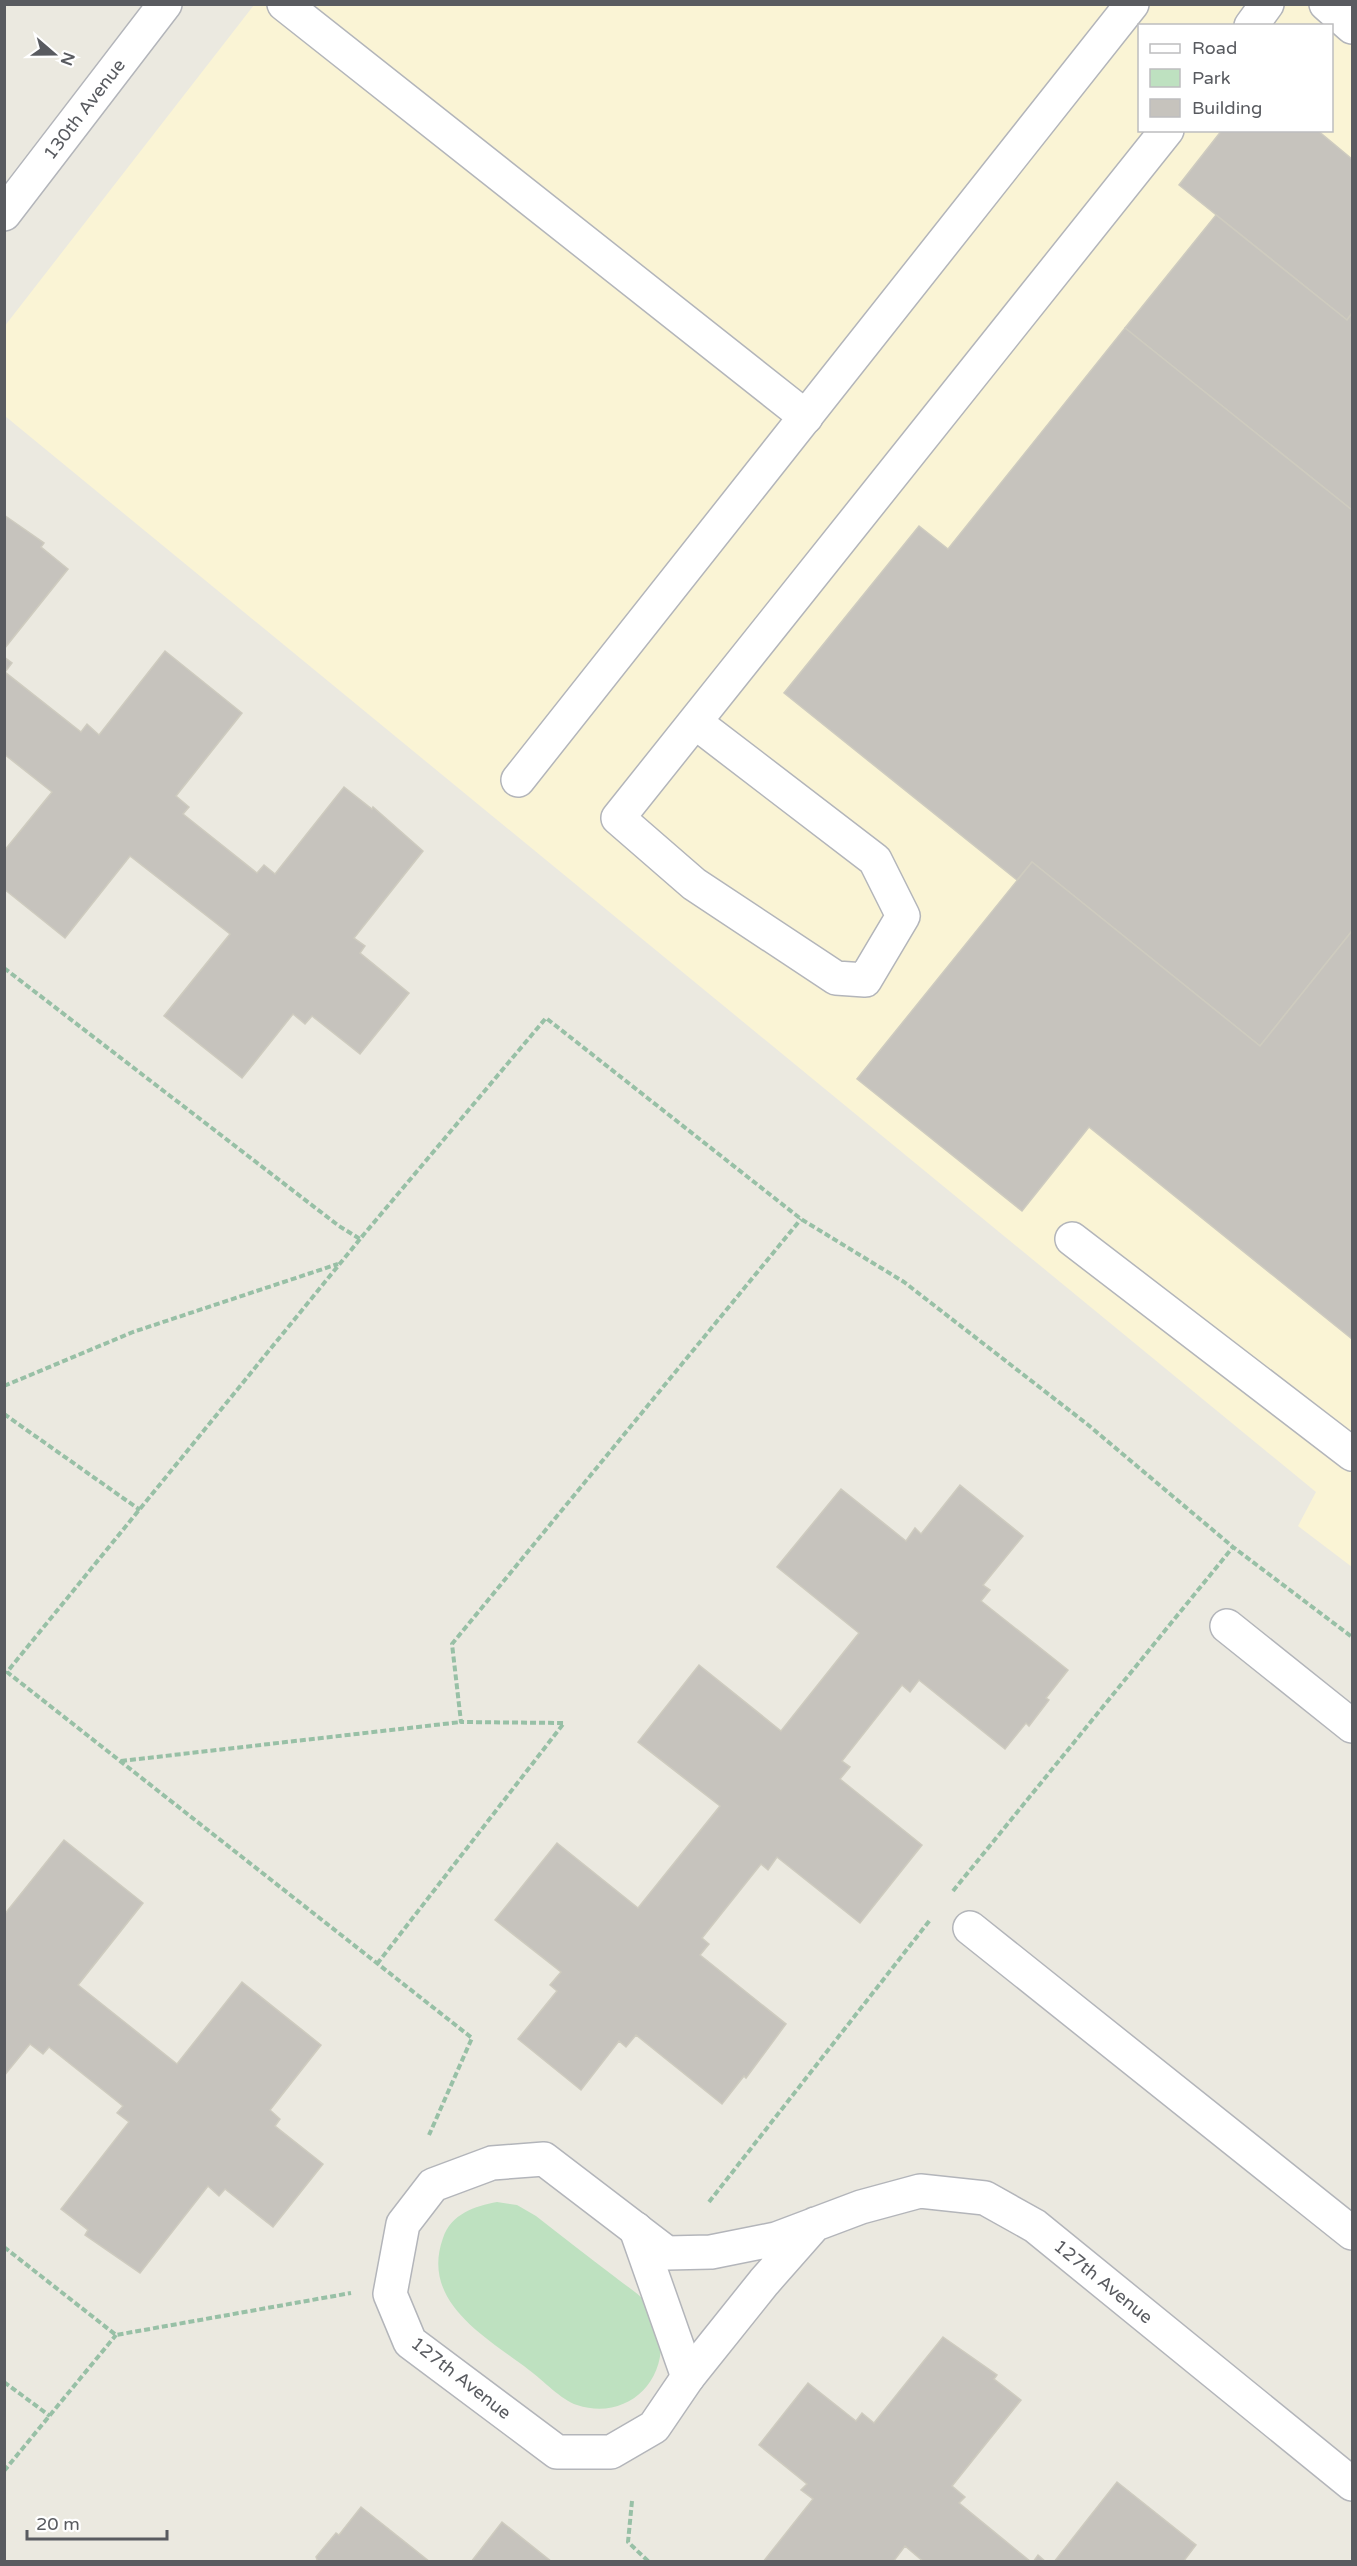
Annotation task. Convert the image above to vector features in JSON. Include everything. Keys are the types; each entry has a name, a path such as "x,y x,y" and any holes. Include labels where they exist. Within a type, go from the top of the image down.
{"street":[{"name":"130th Avenue","path":"4,214 165,4"},
{"path":"284,4 806,417"},
{"path":"518,780 1132,4"},
{"path":"1253,24 1268,4"},
{"path":"1326,4 1353,27"},
{"path":"695,722 875,860 903,916 864,980 836,978 694,884 618,818 1165,132"},
{"path":"1071,1239 1353,1454"},
{"path":"1227,1626 1353,1726"},
{"path":"970,1928 1353,2233"},
{"name":"127th Avenue","path":"815,2224 764,2282 688,2377 654,2427 611,2452 557,2452 410,2342 390,2294 403,2224 433,2185 492,2163 544,2158 667,2253 711,2252 776,2239 815,2224 861,2207 920,2191 985,2198 1035,2226 1353,2484"},
{"path":"636,2229 688,2377"}],"path":[{"path":"4,968 339,1226 360,1239"},
{"path":"429,2136 472,2038 6,1671 339,1264 546,1018 801,1219 904,1282 1087,1424 1233,1547 1353,1637"},
{"path":"461,1722 452,1644 801,1219"},
{"path":"4,1386 133,1332 339,1264"},
{"path":"4,1414 140,1509"},
{"path":"949,1896 1106,1700 1233,1547"},
{"path":"120,1761 461,1722 564,1723 377,1964"},
{"path":"709,2202 934,1914"},
{"path":"4,2247 116,2336"},
{"path":"4,2470 116,2336 351,2293"},
{"path":"4,2382 50,2416"},
{"path":"632,2501 628,2542 649,2562"}],"shaded area":[{"path":"254,5 1352,5 1352,1567 1298,1526 1316,1492 5,416 4,327"}],"green space":[{"path":"497,2202 517,2205 536,2216 636,2292 649,2306 660,2332 660,2358 655,2373 637,2396 624,2404 609,2408 577,2405 558,2394 461,2316 449,2299 441,2281 438,2261 443,2238 452,2223 465,2212"}],"building":[{"path":"1220,132 1319,132 1352,159 1352,313 1347,320 1179,185"},
{"path":"1216,215 1347,320 1352,313 1352,510 1125,328"},
{"path":"1125,328 1352,510 1352,931 1260,1046 1032,862 1017,880 784,693 919,526 948,549"},
{"path":"4,515 44,543 41,547 68,569 4,649"},
{"path":"165,651 242,713 176,796 189,807 183,814 257,873 264,865 275,874 344,787 372,809 373,807 423,851 354,938 365,946 360,953 409,993 360,1054 312,1016 305,1024 293,1014 242,1078 164,1016 230,934 130,856 65,938 4,889 4,851 52,792 4,754 4,657 12,663 5,672 81,732 87,724 99,735"},
{"path":"1032,862 1260,1046 1352,931 1352,1339 1089,1127 1022,1211 857,1079"},
{"path":"960,1485 1023,1536 983,1585 990,1590 981,1601 1068,1670 1046,1698 1049,1700 1029,1726 1026,1723 1005,1749 919,1680 910,1692 902,1685 842,1761 850,1767 840,1779 922,1845 860,1923 777,1857 768,1870 761,1864 702,1938 709,1944 700,1955 786,2024 746,2078 744,2076 722,2104 636,2035 626,2047 619,2041 581,2090 518,2039 557,1991 550,1985 561,1972 495,1920 557,1843 638,1908 720,1806 638,1742 699,1665 781,1731 859,1633 777,1567 841,1489 906,1541 915,1528 921,1534"},
{"path":"64,1840 143,1903 78,1985 177,2064 242,1982 321,2045 270,2110 280,2119 275,2126 323,2164 273,2227 225,2189 219,2196 208,2186 140,2273 85,2235 88,2230 61,2209 129,2122 117,2113 123,2106 49,2047 43,2054 30,2044 4,2076 4,1915"},
{"path":"943,2337 997,2375 994,2379 1021,2400 952,2486 965,2497 959,2503 1031,2562 924,2562 905,2546 893,2562 763,2562 813,2499 801,2490 807,2484 759,2445 808,2383 856,2421 862,2413 874,2423"},
{"path":"1117,2482 1196,2545 1183,2562 1054,2562"},
{"path":"361,2507 430,2562 318,2562 316,2557 336,2533 339,2535"},
{"path":"502,2522 552,2562 471,2562"},
{"path":"1038,2555 1046,2562 1033,2562"}]}
